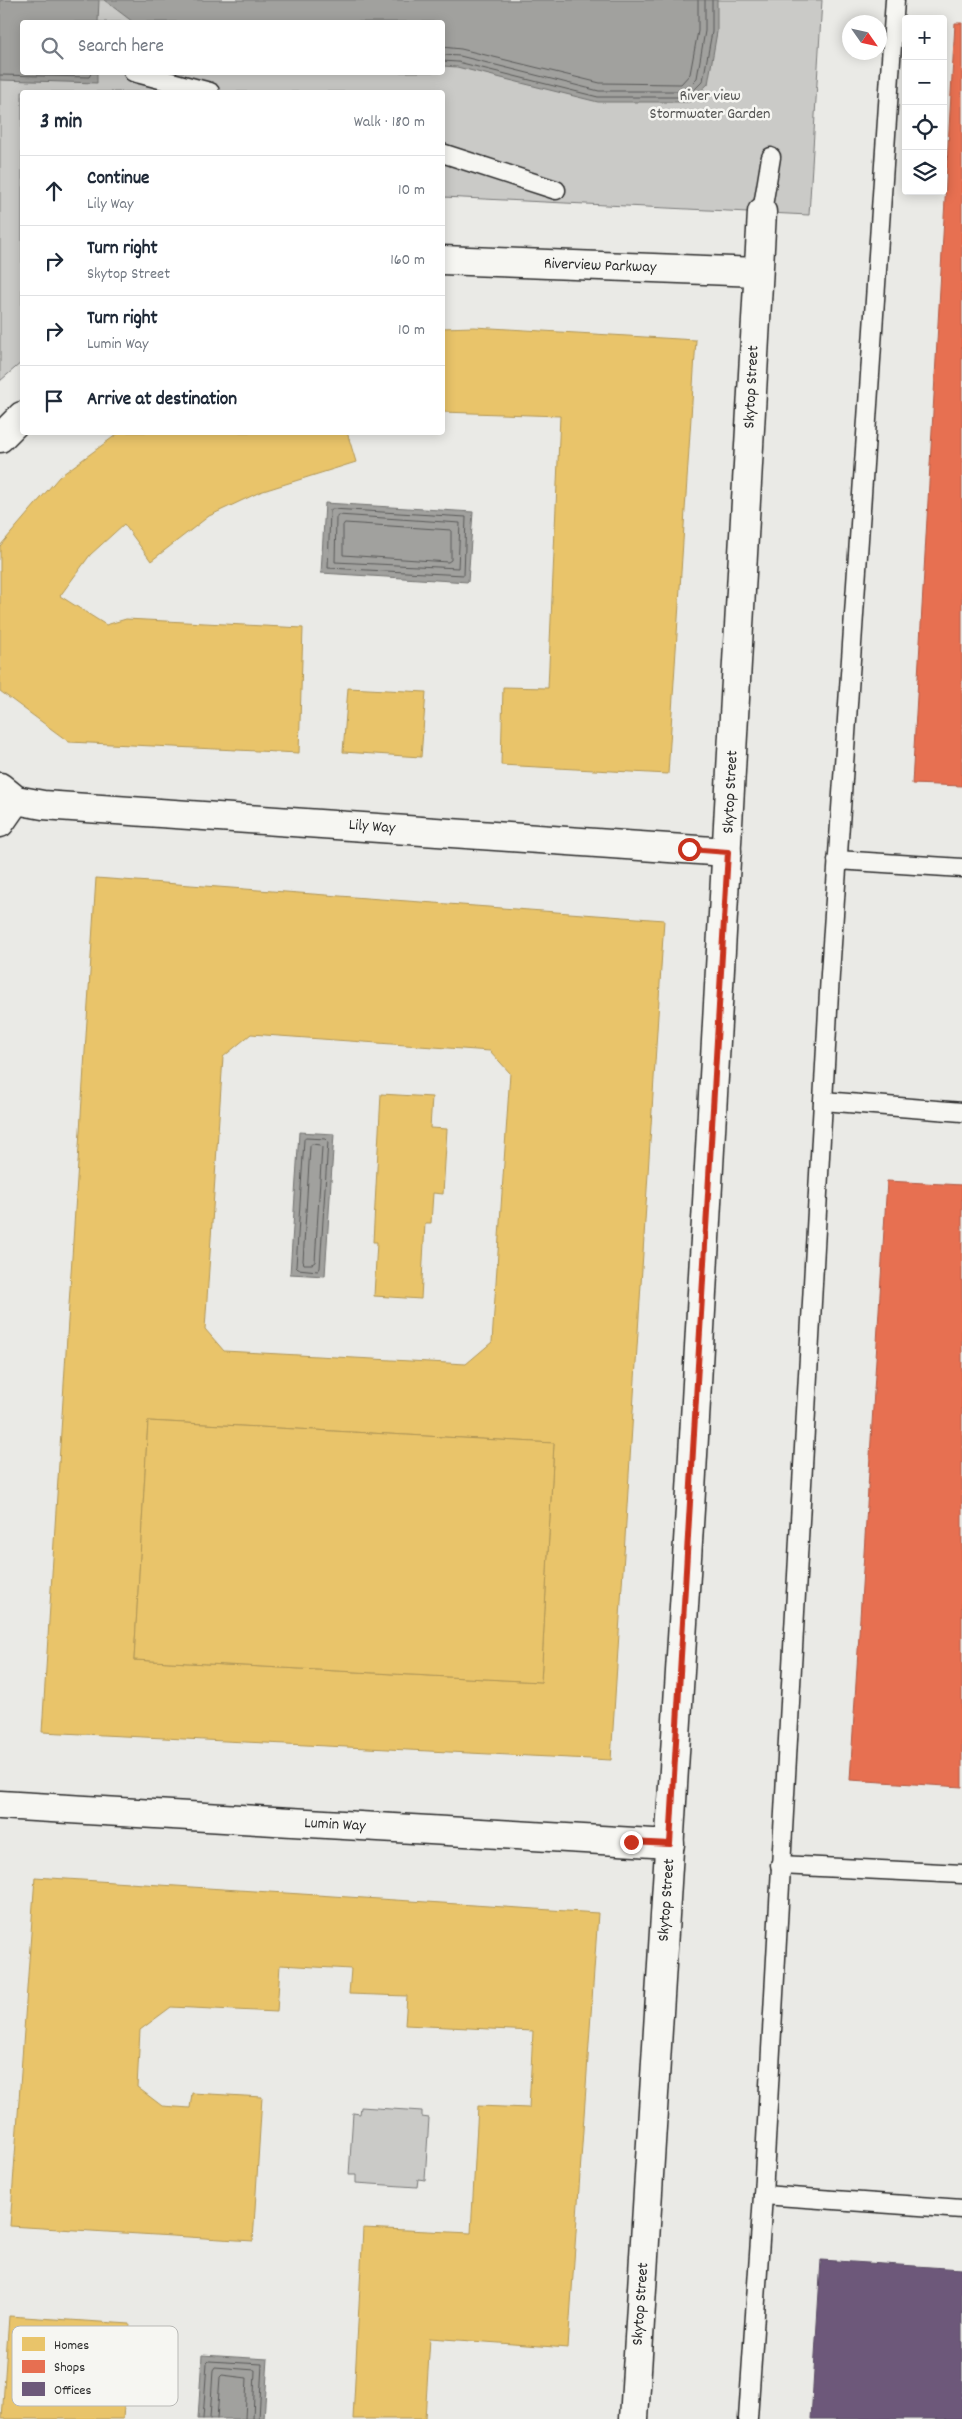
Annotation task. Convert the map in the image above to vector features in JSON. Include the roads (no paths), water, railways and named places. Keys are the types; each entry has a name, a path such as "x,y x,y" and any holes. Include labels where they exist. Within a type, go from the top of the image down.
{"street":[{"name":"Skytop Street","path":"634,2419 670,1844 728,852 762,212"},
{"name":"Riverview Parkway","path":"445,260 758,272"},
{"path":"0,438 20,418"},
{"name":"Lily Way","path":"8,793 43,805 728,852"},
{"path":"0,823 8,793"},
{"name":"Lumin Way","path":"0,1805 670,1844"}],"lane":[{"path":"748,2419 763,2195 822,1101 895,0"},
{"path":"145,75 202,90"},
{"path":"445,154 556,190"},
{"path":"762,212 771,157"},
{"path":"837,860 962,868"},
{"path":"822,1101 962,1112"},
{"path":"780,1865 962,1874"},
{"path":"763,2195 962,2209"}],"water":[{"path":"0,0 99,0 98,20 20,20 20,75 97,75 97,83 0,80"},
{"path":"104,0 717,0 717,32 708,84 689,102 598,102 457,67 445,66 445,20 130,20"},
{"path":"325,503 473,512 468,582 321,573"},
{"path":"299,1132 334,1134 325,1276 290,1274"},
{"path":"202,2355 268,2359 264,2419 198,2419"}],"park label":[{"name":"River view Stormwater Garden","path":"710,105"}]}
